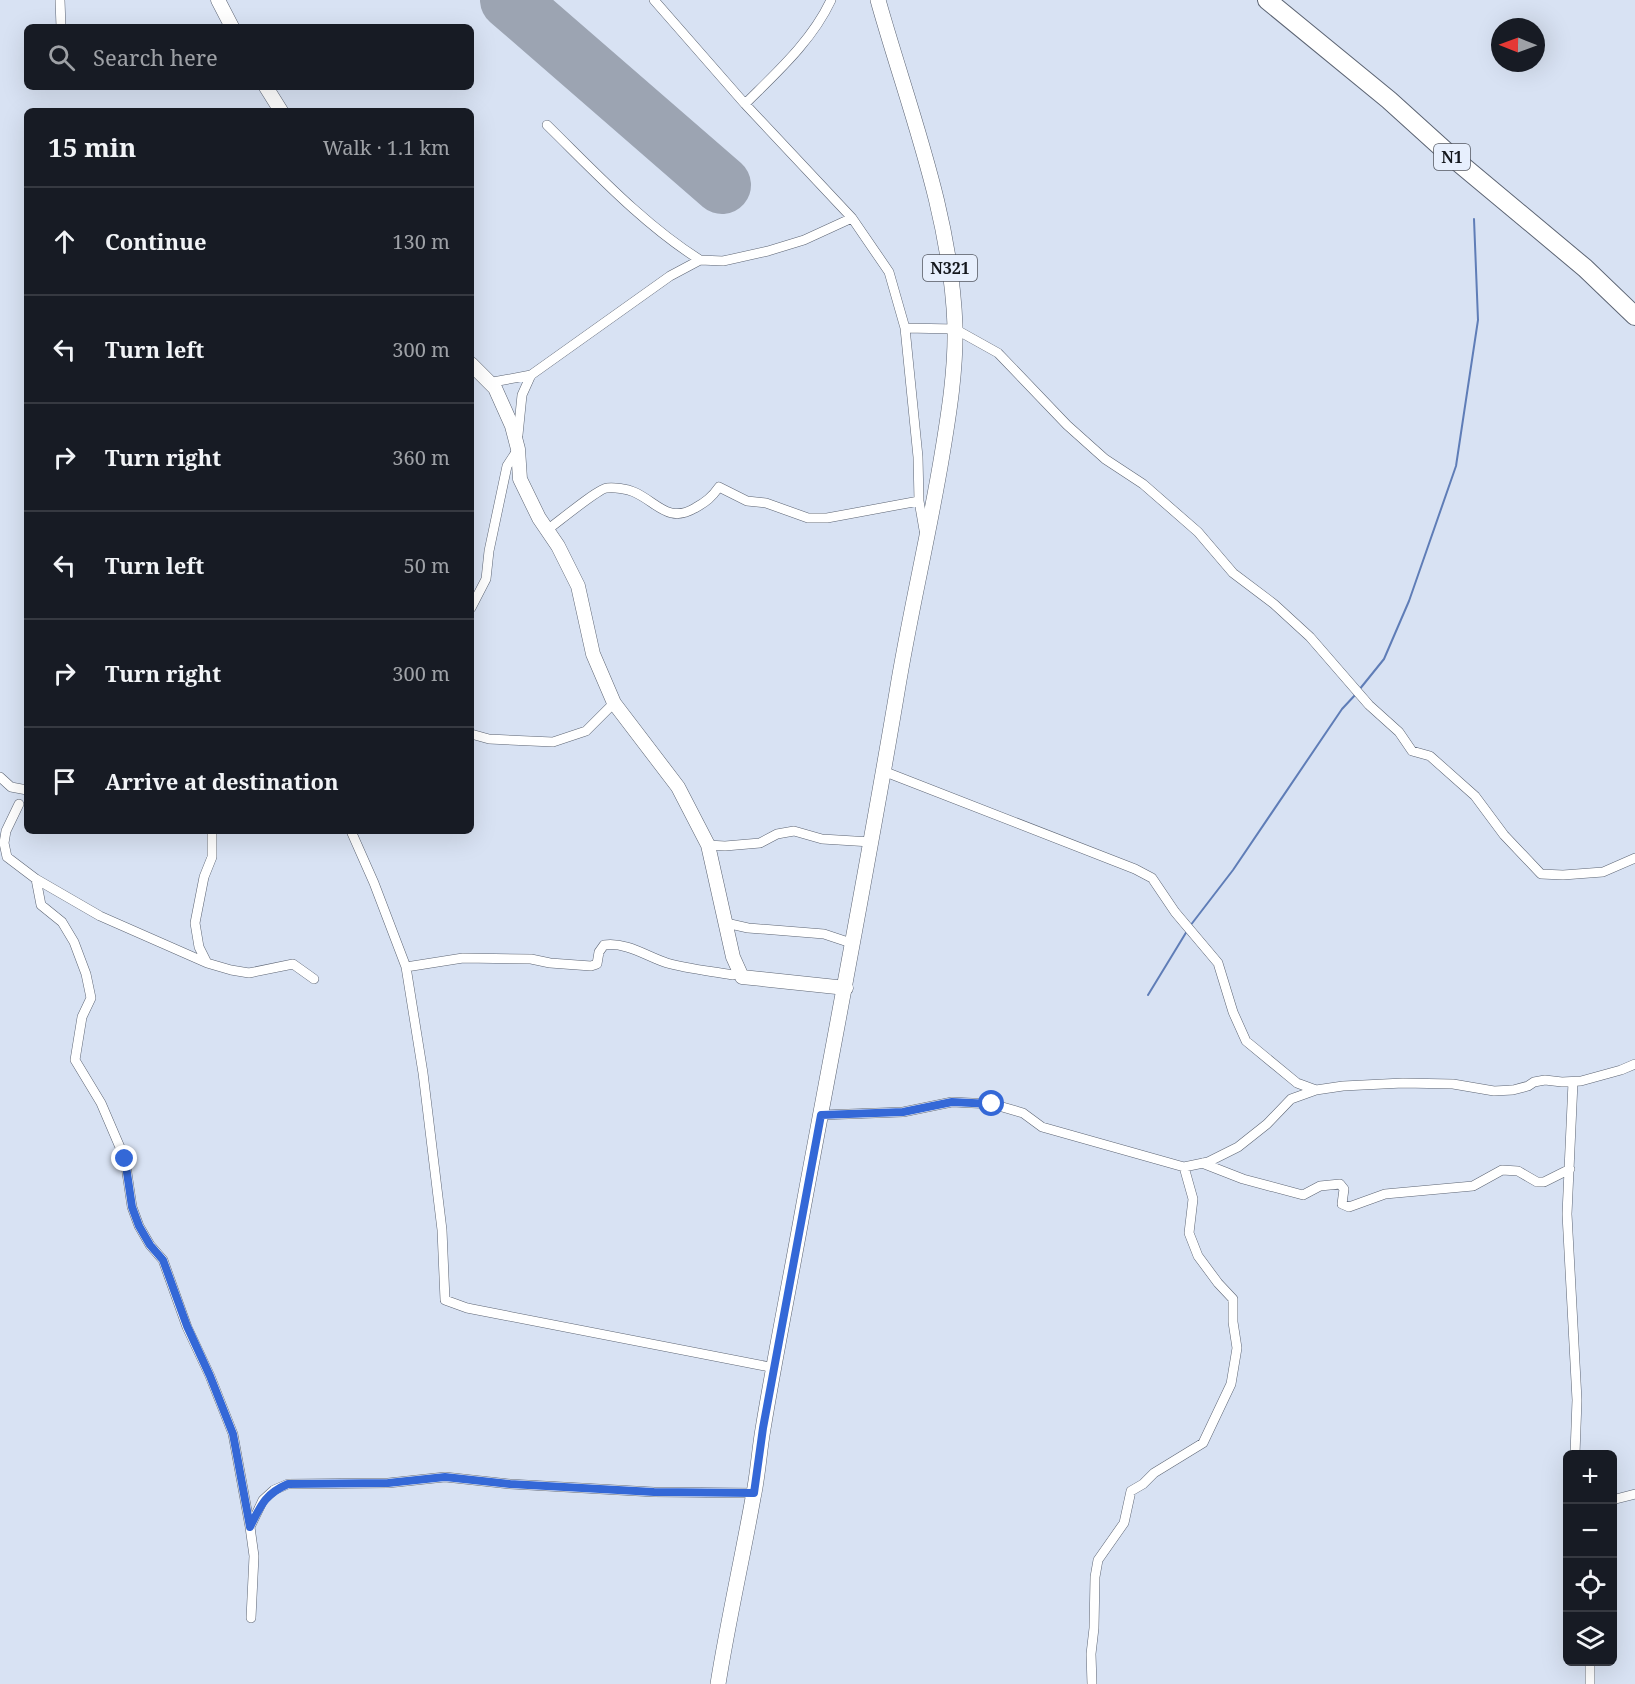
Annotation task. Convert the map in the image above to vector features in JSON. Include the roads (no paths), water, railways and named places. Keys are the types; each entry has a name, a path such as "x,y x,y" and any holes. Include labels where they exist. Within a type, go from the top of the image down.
{"highway":[{"name":"N1","path":"1267,0 1389,100 1452,157 1585,268 1635,316"}],"main road":[{"name":"N321","path":"718,1684 726,1631 754,1493 763,1428 846,988 851,942 884,771 908,627 927,544 950,404 955,329 951,278 939,205 878,0"}],"street":[{"path":"60,0 61,24"},
{"path":"218,0 230,24"},
{"name":"N321","path":"654,0 745,104 852,218 889,272 905,328 918,457 919,501 927,544"},
{"path":"745,104 801,45 831,0"},
{"path":"268,90 279,108"},
{"path":"547,125 672,242 700,260 723,261 768,251 804,240 852,218"},
{"path":"483,376 493,382 531,375 670,276 700,260"},
{"path":"905,328 955,329 998,352 1082,439 1105,459 1143,484 1198,532 1233,573 1274,604 1310,637 1369,705 1399,732 1412,751 1430,756 1475,796 1504,835 1540,874 1603,872 1635,858"},
{"path":"474,367 495,388 512,426 518,449 507,466 489,551 486,579 474,602"},
{"path":"531,375 522,395 518,430 520,478 539,518 569,565 578,586 593,654 614,703 678,787 708,845 733,957 742,977 846,988"},
{"path":"547,530 597,491 605,488 632,491 668,513 676,514 688,512 710,500 719,487 747,501 766,503 808,518 827,518 919,501"},
{"path":"474,735 489,739 553,742 586,731 614,703"},
{"path":"884,771 1023,824 1152,878 1174,912 1218,963 1233,1012 1246,1041 1297,1083 1316,1090"},
{"path":"0,777 11,787 24,789"},
{"path":"19,804 6,831 4,843 8,857 36,879 100,916 207,963 249,973 293,964 314,979"},
{"path":"708,845 760,843 777,834 794,831 822,838 871,842"},
{"path":"207,963 199,947 195,923 204,877 212,857 212,834"},
{"path":"352,834 375,883 406,967 423,1073 442,1230 445,1300 466,1308 775,1368"},
{"path":"36,879 40,905 62,922 74,942 86,974 91,998 82,1017 75,1060 102,1103 125,1159 132,1207 139,1226 150,1245 163,1260 187,1326 233,1434 254,1556 251,1618"},
{"path":"726,923 748,928 824,934 851,942"},
{"path":"406,967 463,958 531,959 591,966 597,964 599,952 604,945 613,944 632,948 669,963 733,975"},
{"path":"821,1115 903,1112 952,1102 992,1104 1023,1113 1042,1127 1184,1167 1202,1163 1238,1147 1267,1124 1291,1099 1316,1090 1343,1086 1403,1083 1453,1084 1494,1091 1513,1090 1545,1080 1573,1082 1606,1075 1635,1064"},
{"path":"1573,1082 1567,1214 1577,1400 1575,1450"},
{"path":"1202,1163 1243,1179 1303,1195 1320,1186 1340,1184 1344,1189 1342,1204 1349,1207 1385,1194 1473,1186 1502,1170 1518,1171 1537,1182 1544,1182 1570,1169"},
{"path":"1092,1684 1091,1654 1098,1560 1124,1523 1131,1491 1143,1484 1154,1473 1203,1443 1231,1384 1237,1348 1233,1322 1233,1299 1198,1256 1189,1233 1193,1199 1184,1167"},
{"path":"250,1527 264,1500 274,1490 288,1484 388,1483 445,1477 510,1484 654,1492 754,1493"},
{"path":"1617,1499 1635,1494"},
{"path":"1590,1666 1590,1684"}],"waterway":[{"path":"1359,690 1384,659 1409,601 1456,466 1478,320 1474,219"},
{"path":"1190,926 1233,870 1342,709 1356,694"},
{"path":"1148,995 1187,931"}]}
